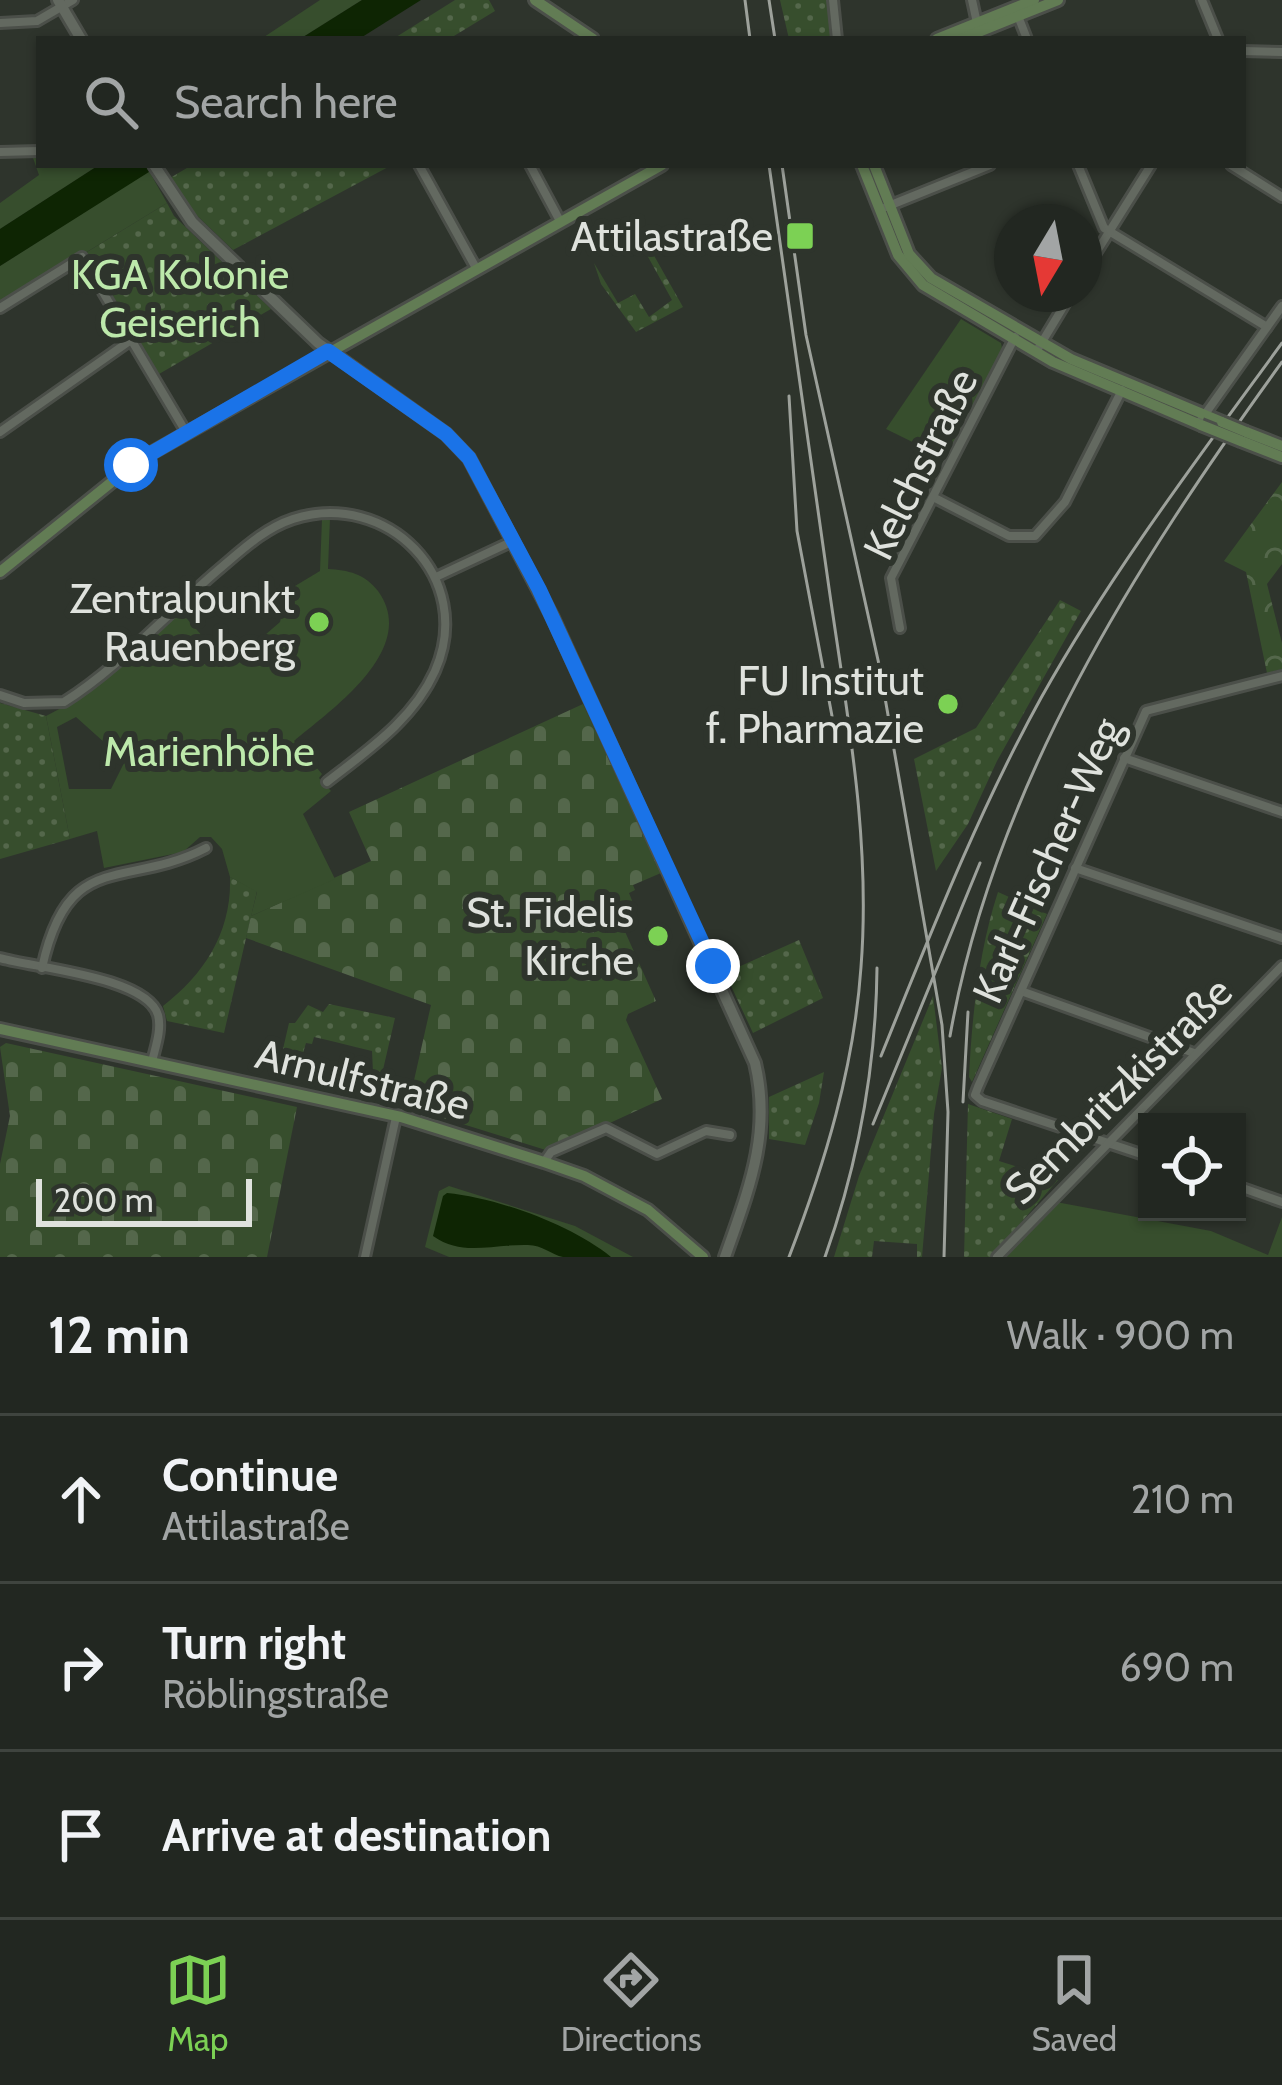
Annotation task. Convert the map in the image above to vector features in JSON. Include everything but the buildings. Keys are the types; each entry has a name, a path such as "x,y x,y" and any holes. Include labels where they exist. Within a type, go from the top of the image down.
{"main road":[{"path":"535,0 589,36"},
{"path":"966,36 1034,0"},
{"path":"948,36 1058,0"},
{"path":"0,572 131,465 657,168"},
{"path":"864,168 884,208"},
{"path":"875,168 898,256 918,281 1123,388 1244,436 1282,446"},
{"path":"1244,436 1282,457"},
{"name":"Arnulfstraße","path":"0,1029 396,1117 544,1162 584,1176 648,1210 695,1254"}],"street":[{"path":"833,0 837,36"},
{"path":"972,0 979,27"},
{"path":"1202,0 1217,36"},
{"path":"0,23 37,21 64,2 80,36"},
{"path":"1018,16 1026,36"},
{"path":"1246,51 1282,52"},
{"path":"0,152 36,151"},
{"path":"156,168 192,221 328,351 453,440 478,473 515,541 755,1063 761,1100 759,1156 725,1257"},
{"path":"420,168 476,268"},
{"path":"532,168 560,221"},
{"path":"884,208 983,168"},
{"path":"1079,168 1104,227 1267,327"},
{"path":"1102,244 1149,168"},
{"path":"1236,168 1282,197"},
{"path":"0,308 82,257 186,432"},
{"path":"1203,421 1282,306"},
{"path":"1038,347 1060,312"},
{"name":"Kelchstraße","path":"900,628 891,578 1016,335"},
{"path":"0,432 131,340"},
{"path":"933,496 1009,536 1035,536 1065,502 1123,388"},
{"path":"0,695 24,703 64,702 250,542 307,515 346,513 384,524 412,543 436,577 445,634 428,685 400,722 327,782"},
{"path":"436,577 515,541"},
{"name":"Karl-Fischer-Weg","path":"1107,1143 975,1095 1146,711 1282,676"},
{"path":"1124,758 1282,812"},
{"path":"41,968 57,919 84,886 109,874 184,858 206,848"},
{"path":"1075,868 1282,938"},
{"path":"0,958 129,987 146,997 159,1019 152,1063"},
{"name":"Sembritzkistraße","path":"997,1257 1282,966"},
{"path":"1021,991 1195,1053"},
{"path":"364,1257 396,1117"},
{"path":"544,1162 551,1152 606,1128 657,1154 706,1131 730,1135"},
{"path":"1107,1143 1138,1153"},
{"path":"1246,1189 1282,1202"}],"green space":[{"path":"320,0 362,0 305,36 266,36"},
{"path":"455,0 489,0 495,11 454,36 398,36"},
{"path":"780,0 828,0 832,36 788,36"},
{"path":"37,168 94,168 0,229 0,203 39,175"},
{"path":"187,168 386,168 233,250 188,207 170,178"},
{"path":"149,171 167,203 0,305 0,266"},
{"name":"KGA Kolonie Geiserich","path":"167,203 174,216 271,309 159,374 87,252"},
{"path":"652,252 683,307 636,332 601,284 594,263 618,303 635,294 649,317 672,300 647,255"},
{"path":"961,319 1001,343 1003,353 949,460 886,429"},
{"path":"1282,482 1282,564 1267,584 1282,643 1282,669 1267,673 1246,572 1224,561"},
{"name":"Marienhöhe","path":"330,518 328,569 368,581 388,613 388,635 366,676 294,741 331,791 303,814 335,879 251,916 257,892 230,877 222,849 211,837 200,837 183,852 104,868 97,831 70,839 46,716 80,698 180,611 229,666 280,622 295,586 320,571 322,519","holes":["76,717 125,761 111,789 69,789 57,727"]},
{"path":"1060,600 1081,611 997,761 968,824 936,871 914,759 976,728"},
{"path":"0,703 46,716 70,839 0,859"},
{"path":"583,704 661,873 633,885 635,890 629,893 635,908 618,916 656,1001 628,1014 626,1020 662,1099 549,1151 408,1107 431,1005 246,938 251,916 371,861 349,812"},
{"path":"230,877 257,891 224,1033 167,1021 163,1006 203,965 221,933"},
{"path":"998,892 1047,914 972,1082 978,983"},
{"path":"799,940 823,998 753,1033 725,973"},
{"path":"933,996 942,1068 922,1257 917,1257 917,1244 874,1241 872,1257 834,1257 859,1176"},
{"path":"329,1004 395,1018 382,1074 373,1072 372,1051 314,1037 303,1053 283,1049 289,1023 295,1023 308,1005 323,1012"},
{"path":"6,1043 297,1107 267,1257 0,1257 0,1164 10,1116 0,1047"},
{"path":"824,1072 805,1145 769,1139 769,1097"},
{"path":"968,1104 1012,1119 999,1161 1058,1180 991,1257 964,1257"},
{"path":"449,1186 575,1226 633,1257 449,1257 425,1247 439,1191"},
{"path":"1056,1202 1211,1231 1268,1255 1282,1217 1282,1257 1001,1257"}],"shaded area":[{"path":"362,0 421,0 364,36 305,36"},
{"path":"94,168 155,168 0,266 0,229"},
{"path":"447,1193 534,1215 611,1257 563,1257 533,1245 466,1248 444,1242 433,1236"}],"tram line":[{"path":"769,0 775,36"},
{"path":"782,168 806,335 880,669 942,1025 948,1112 944,1257"},
{"path":"950,1036 971,944 1000,854 1077,681 1174,518 1282,362"},
{"path":"963,1102 968,1012"}],"railway":[{"path":"745,0 750,36"},
{"path":"769,168 850,730 863,872 861,967 852,1042 826,1151 789,1257"},
{"path":"881,1056 976,829 1041,698 1126,561 1282,343"},
{"path":"789,396 797,531 832,716"},
{"path":"873,1124 980,863"},
{"path":"825,1257 863,1115 877,968"}],"place":[{"name":"Attilastraße","path":"800,236"},
{"name":"Zentralpunkt Rauenberg","path":"319,622"},
{"name":"FU Institut f. Pharmazie","path":"948,704"},
{"name":"St. Fidelis Kirche","path":"658,936"}],"route":[{"path":"131,465 328,351 446,434 469,458 517,545 713,966"}]}
